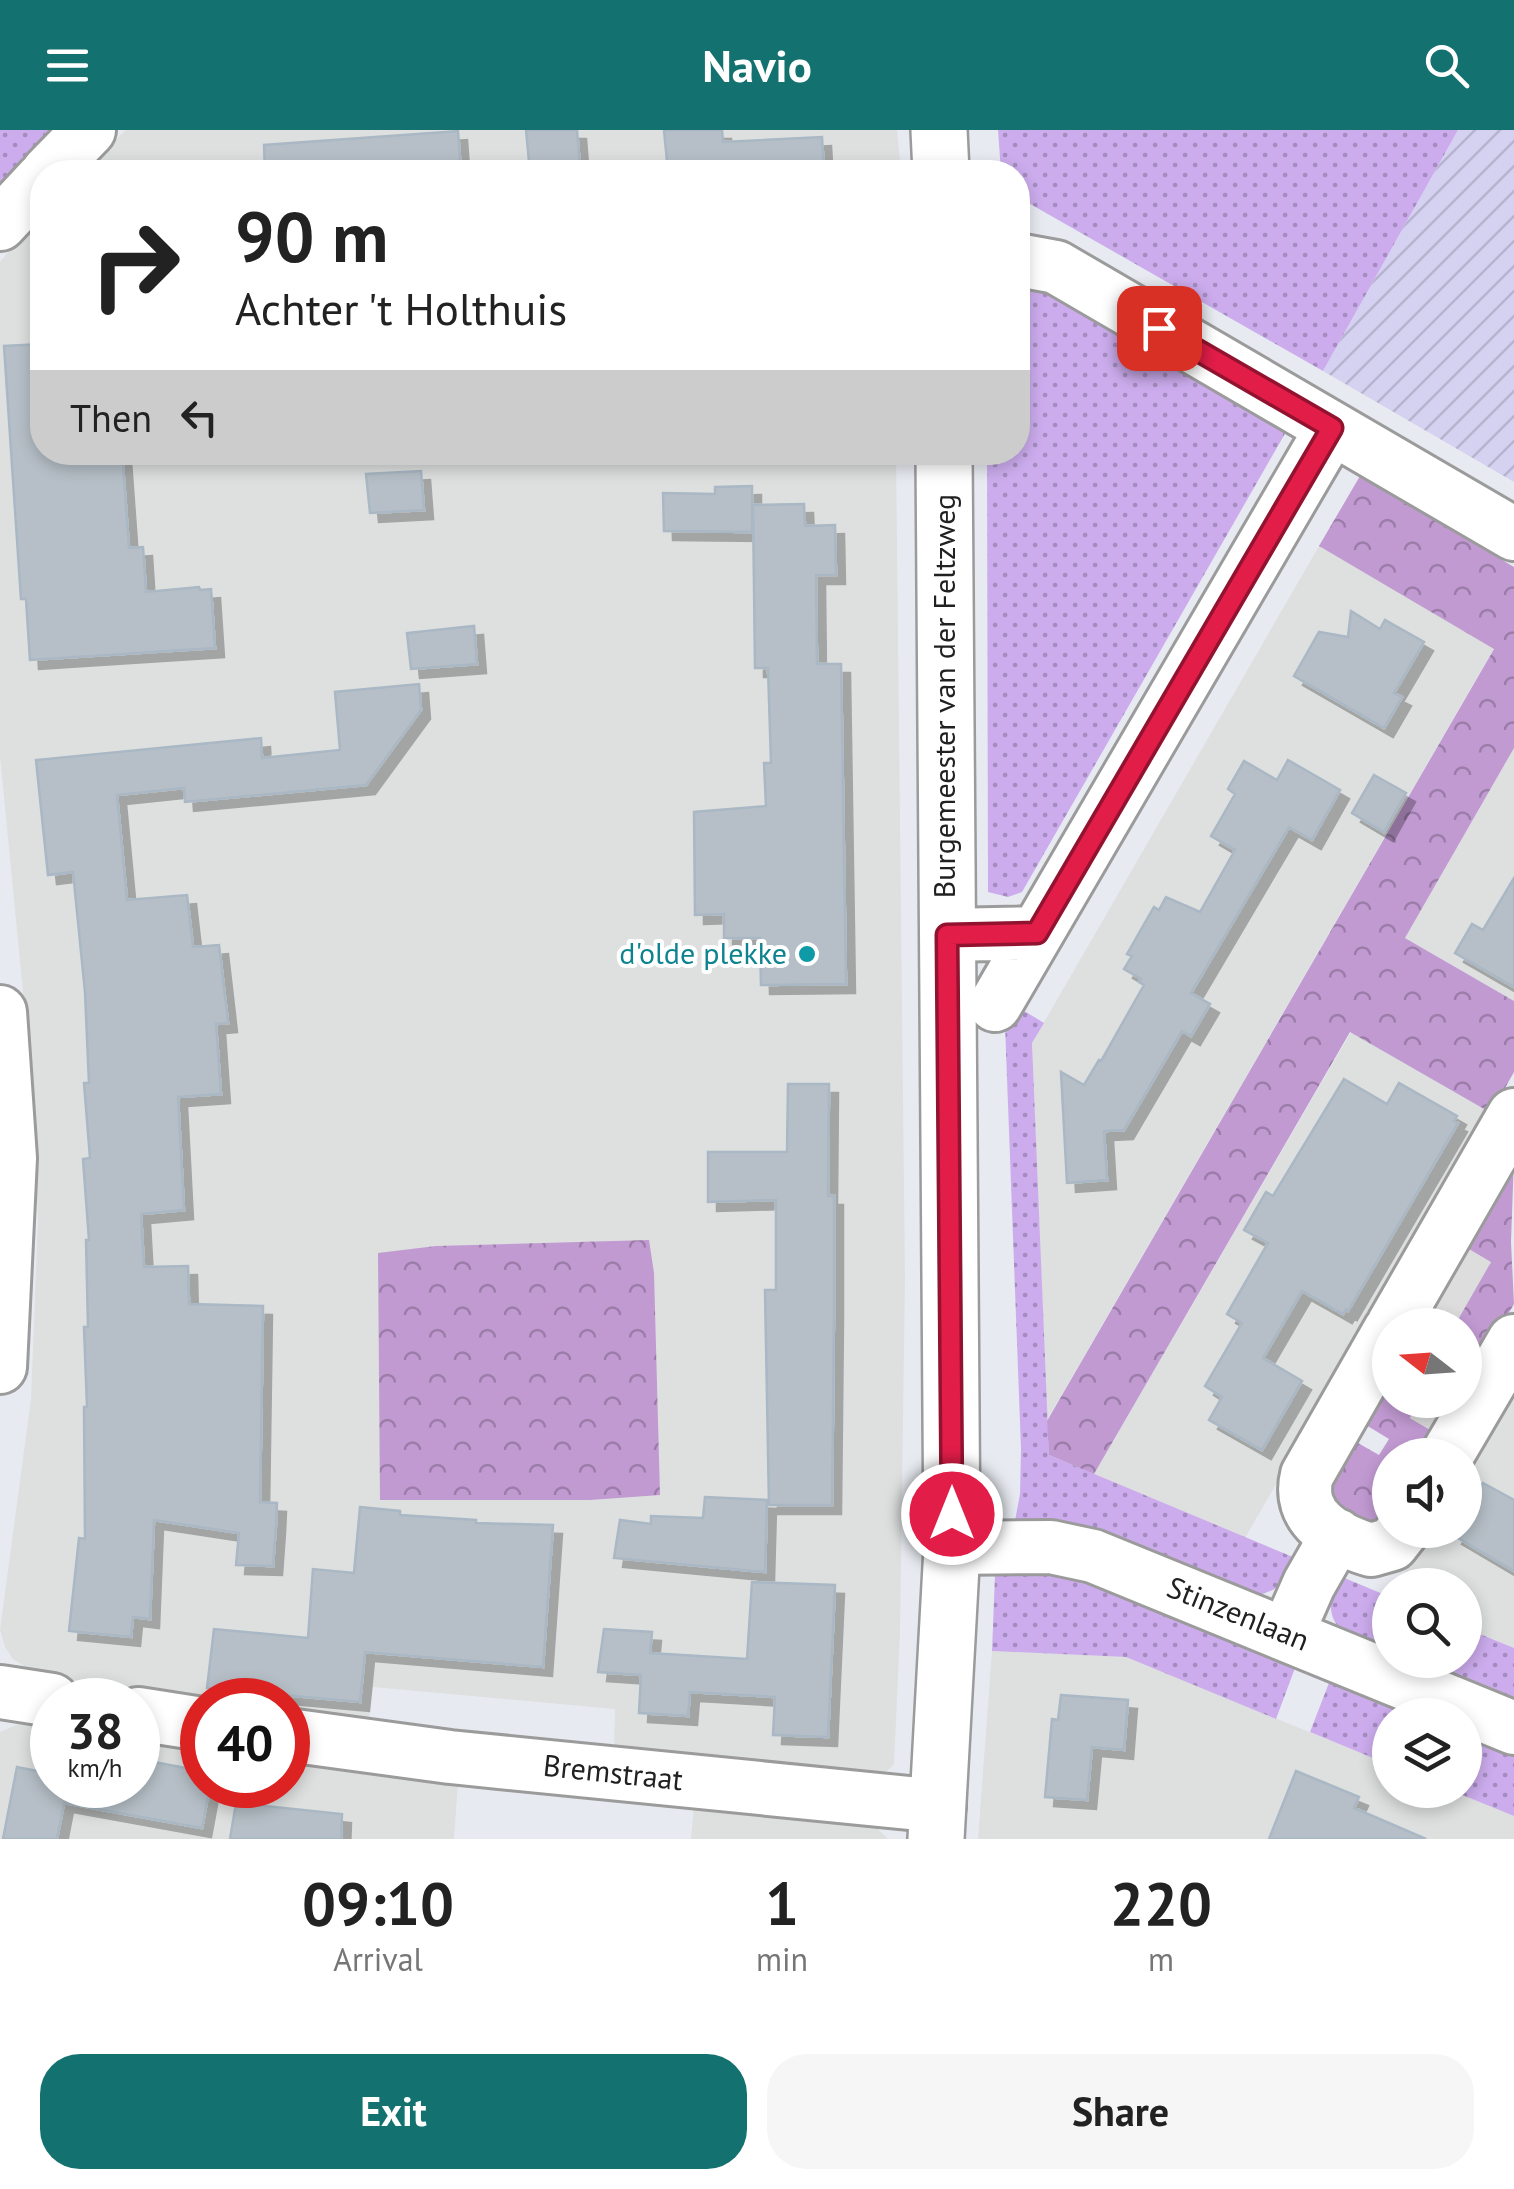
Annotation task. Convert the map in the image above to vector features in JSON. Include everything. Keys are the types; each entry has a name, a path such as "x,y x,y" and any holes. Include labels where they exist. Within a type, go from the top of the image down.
{"street":[{"path":"59,160 88,130"},
{"path":"939,130 940,160"},
{"path":"0,224 30,192"},
{"path":"1030,262 1056,267 1514,534"},
{"path":"995,1006 1332,428"},
{"name":"Burgemeester van der Feltzweg","path":"937,1823 952,1548 944,465"},
{"path":"947,935 1037,933"},
{"path":"0,1012 10,1158 0,1367"},
{"path":"1403,1308 1514,1115"},
{"path":"1457,1438 1514,1340"},
{"path":"1372,1363 1307,1475 1304,1501 1316,1522 1371,1550 1378,1548"},
{"path":"1287,1634 1337,1534"},
{"name":"Stinzenlaan","path":"952,1548 1027,1546 1074,1550 1112,1562 1514,1728"},
{"path":"0,1692 30,1697"},
{"name":"Bremstraat","path":"310,1738 937,1823"}],"shaded area":[{"path":"0,130 66,130 37,160 30,160 30,167 0,198"},
{"path":"126,130 897,130 900,160 94,160"},
{"path":"998,130 1458,130 1323,371 1030,204 1030,160 1000,160"},
{"path":"1458,130 1514,130 1514,482 1323,371"},
{"path":"30,226 30,465 896,465 905,1279 900,1632 894,1764 883,1775 614,1751 615,1709 373,1687 368,1723 310,1714 310,1678 180,1678 180,1695 160,1693 160,1678 60,1678 39,1675 13,1659 0,1630 31,1399 38,1220 34,1105 0,756 0,262"},
{"path":"1030,278 1294,418 1022,892 1008,897 988,892 987,465 1030,465"},
{"path":"1319,546 1494,648 1047,1420 1032,1043"},
{"path":"1514,748 1514,1001 1405,938"},
{"path":"1016,1006 1044,1023 1032,1043 1049,1455 1300,1560 1290,1576 1270,1591 1244,1597 1014,1526 1020,1494 1021,1449 1005,1025"},
{"path":"1351,1032 1491,1113 1378,1308 1372,1308 1372,1319 1245,1538 1094,1474"},
{"path":"1462,1245 1491,1262 1465,1308 1426,1308"},
{"path":"1514,1383 1514,1648 1482,1635 1482,1568 1407,1568 1419,1548 1482,1548 1482,1438"},
{"path":"1410,1418 1449,1418 1439,1435"},
{"path":"1009,1568 1070,1568 1298,1660 1276,1719 1126,1657 992,1651 995,1575"},
{"path":"1335,1574 1372,1589 1372,1648 1340,1628 1331,1608"},
{"path":"1482,1635 1514,1648 1514,1708 1442,1678 1482,1678"},
{"path":"992,1651 1126,1657 1372,1758 1372,1808 1482,1808 1482,1803 1514,1816 1514,1839 978,1839"},
{"path":"1332,1675 1382,1698 1372,1698 1372,1758 1310,1732"},
{"path":"30,1724 30,1808 160,1808 160,1741 180,1745 180,1808 310,1808 310,1763 458,1782 454,1839 0,1839 0,1732"},
{"path":"1482,1736 1514,1750 1514,1816 1482,1803"},
{"path":"694,1806 874,1825 888,1839 691,1839"}],"green space":[{"path":"1360,476 1514,567 1514,748 1405,938 1514,1001 1514,1072 1491,1113 1350,1032 1094,1474 1049,1455 1047,1421 1494,649 1319,546"},
{"path":"1514,1157 1514,1304 1482,1359 1482,1308 1426,1308 1491,1263 1462,1245"},
{"path":"649,1240 654,1273 660,1495 590,1500 380,1500 378,1253 436,1246"},
{"path":"1372,1403 1372,1418 1410,1418 1439,1435 1387,1438 1361,1422"},
{"path":"1351,1439 1372,1451 1372,1523 1331,1508 1324,1484"}],"building":[{"path":"526,130 577,130 579,160 529,160"},
{"path":"664,130 722,130 723,142 822,137 823,160 667,160"},
{"path":"458,131 460,160 265,160 264,145"},
{"path":"30,345 30,465 123,465 129,548 143,547 146,592 211,589 215,648 30,660 26,599 21,599 4,346"},
{"path":"421,471 424,510 370,513 366,474"},
{"path":"752,486 752,532 664,531 663,493 715,494 715,487"},
{"path":"804,504 805,526 835,525 836,575 816,575 817,664 841,664 846,984 761,985 760,938 724,938 724,914 695,915 694,812 766,806 764,763 771,763 768,668 755,668 753,505"},
{"path":"1351,611 1380,629 1385,620 1424,642 1394,693 1402,697 1384,728 1294,676 1319,632 1348,637"},
{"path":"474,626 477,664 411,669 407,633"},
{"path":"419,684 421,710 366,785 185,802 184,788 117,795 127,900 187,895 193,947 219,945 228,1023 216,1024 221,1094 178,1097 184,1210 141,1214 144,1267 188,1266 189,1304 263,1306 260,1502 277,1503 276,1524 273,1566 236,1565 239,1533 154,1520 150,1619 133,1617 131,1637 69,1631 79,1538 85,1539 84,1327 88,1327 89,1240 83,1159 90,1158 84,1083 89,1083 73,872 48,875 36,760 261,738 262,758 340,750 335,692"},
{"path":"1288,760 1340,790 1312,840 1289,827 1191,993 1210,1004 1191,1036 1182,1031 1124,1130 1104,1131 1107,1180 1067,1183 1061,1072 1084,1085 1144,985 1124,969 1132,956 1127,954 1154,907 1159,910 1166,897 1200,912 1235,850 1211,836 1235,794 1228,789 1244,761 1277,780"},
{"path":"1374,775 1406,793 1384,832 1352,813"},
{"path":"1514,878 1514,987 1455,953 1472,924 1483,930"},
{"path":"1344,1079 1387,1104 1399,1083 1457,1116 1454,1121 1458,1123 1348,1311 1343,1314 1302,1291 1263,1358 1302,1381 1262,1450 1209,1420 1222,1397 1205,1386 1242,1323 1227,1314 1268,1243 1244,1230 1266,1192 1273,1196"},
{"path":"788,1084 829,1084 828,1196 834,1196 832,1505 769,1505 765,1290 776,1290 776,1200 708,1202 708,1152 787,1152"},
{"path":"1482,1485 1514,1500 1514,1571 1475,1548 1482,1548"},
{"path":"705,1497 767,1500 765,1572 614,1558 620,1520 651,1524 651,1516 703,1518"},
{"path":"360,1507 476,1523 553,1525 543,1667 365,1652 360,1702 310,1697 310,1678 208,1678 214,1629 308,1638 313,1569 354,1573"},
{"path":"752,1582 835,1585 828,1737 773,1735 775,1697 690,1692 688,1716 639,1713 641,1675 598,1672 604,1629 652,1632 650,1653 747,1659"},
{"path":"1061,1695 1128,1700 1124,1750 1092,1747 1087,1800 1045,1797 1052,1719 1058,1720"},
{"path":"160,1763 180,1767 180,1808 206,1808 202,1828 92,1808 160,1808"},
{"path":"17,1767 30,1770 30,1808 63,1808 57,1839 3,1839"},
{"path":"1296,1771 1359,1797 1354,1808 1426,1839 1269,1839"},
{"path":"235,1808 342,1814 341,1839 230,1839"}],"place":[{"name":"d'olde plekke","path":"807,954"}],"route":[{"path":"952,1514 947,935 1037,933 1332,428 1159,328"}]}
